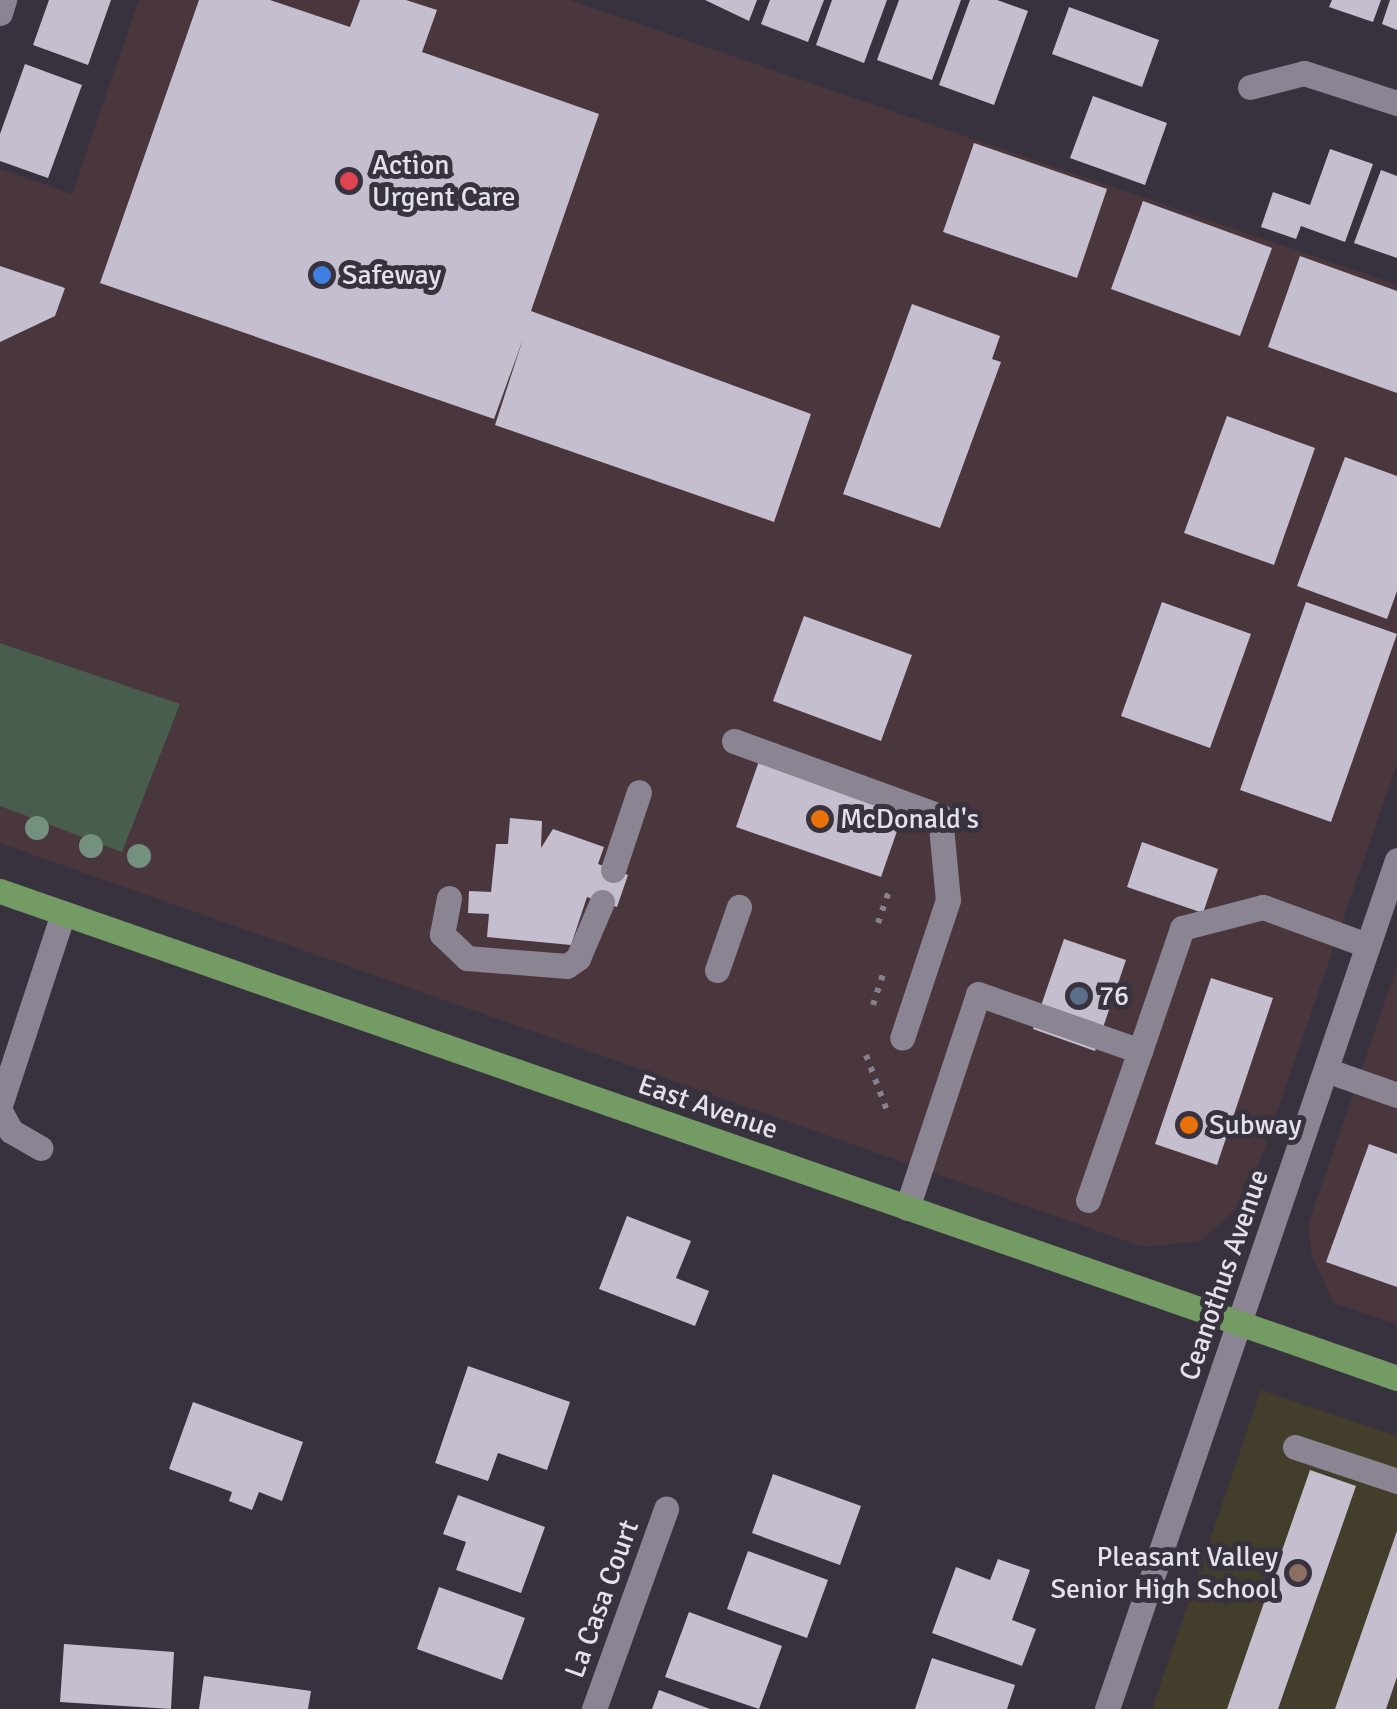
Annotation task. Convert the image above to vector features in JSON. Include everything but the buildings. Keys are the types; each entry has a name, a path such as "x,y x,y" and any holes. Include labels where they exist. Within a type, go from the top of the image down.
{"main road":[{"name":"East Avenue","path":"0,891 1397,1378"}],"street":[{"path":"0,13 4,0"},
{"path":"1250,87 1304,74 1397,103"},
{"path":"734,742 940,816 948,900 902,1038"},
{"path":"613,870 640,792"},
{"name":"Ceanothus Avenue","path":"1107,1709 1397,860"},
{"path":"448,898 442,934 467,958 567,966 578,958 602,902"},
{"path":"717,970 740,907"},
{"path":"1088,1200 1182,928 1262,907 1368,945"},
{"path":"40,1148 11,1131 0,1108 63,913"},
{"path":"907,1208 978,994 1140,1052"},
{"path":"1326,1070 1397,1095"},
{"path":"1295,1446 1397,1482"},
{"name":"La Casa Court","path":"594,1709 666,1509"}],"path":[{"path":"878,923 889,891"},
{"path":"873,1005 884,972"},
{"path":"866,1055 889,1116"}],"shaded area":[{"path":"139,0 569,0 1397,285 1397,763 1247,1199 1201,1241 1143,1247 0,843 0,169 72,194"},
{"path":"1397,967 1397,1324 1334,1303 1312,1256 1308,1225"},
{"name":"Pleasant Valley Senior High School","path":"1261,1390 1397,1436 1397,1709 1152,1709"}],"green space":[{"path":"0,643 180,704 122,852 0,806"}],"place":[{"name":"Action Urgent Care","path":"349,181"},
{"name":"Safeway","path":"322,275"},
{"name":"McDonald's","path":"820,819"},
{"name":"76","path":"1079,996"},
{"name":"Subway","path":"1189,1125"},
{"name":"Pleasant Valley Senior High School","path":"1298,1573"}]}
